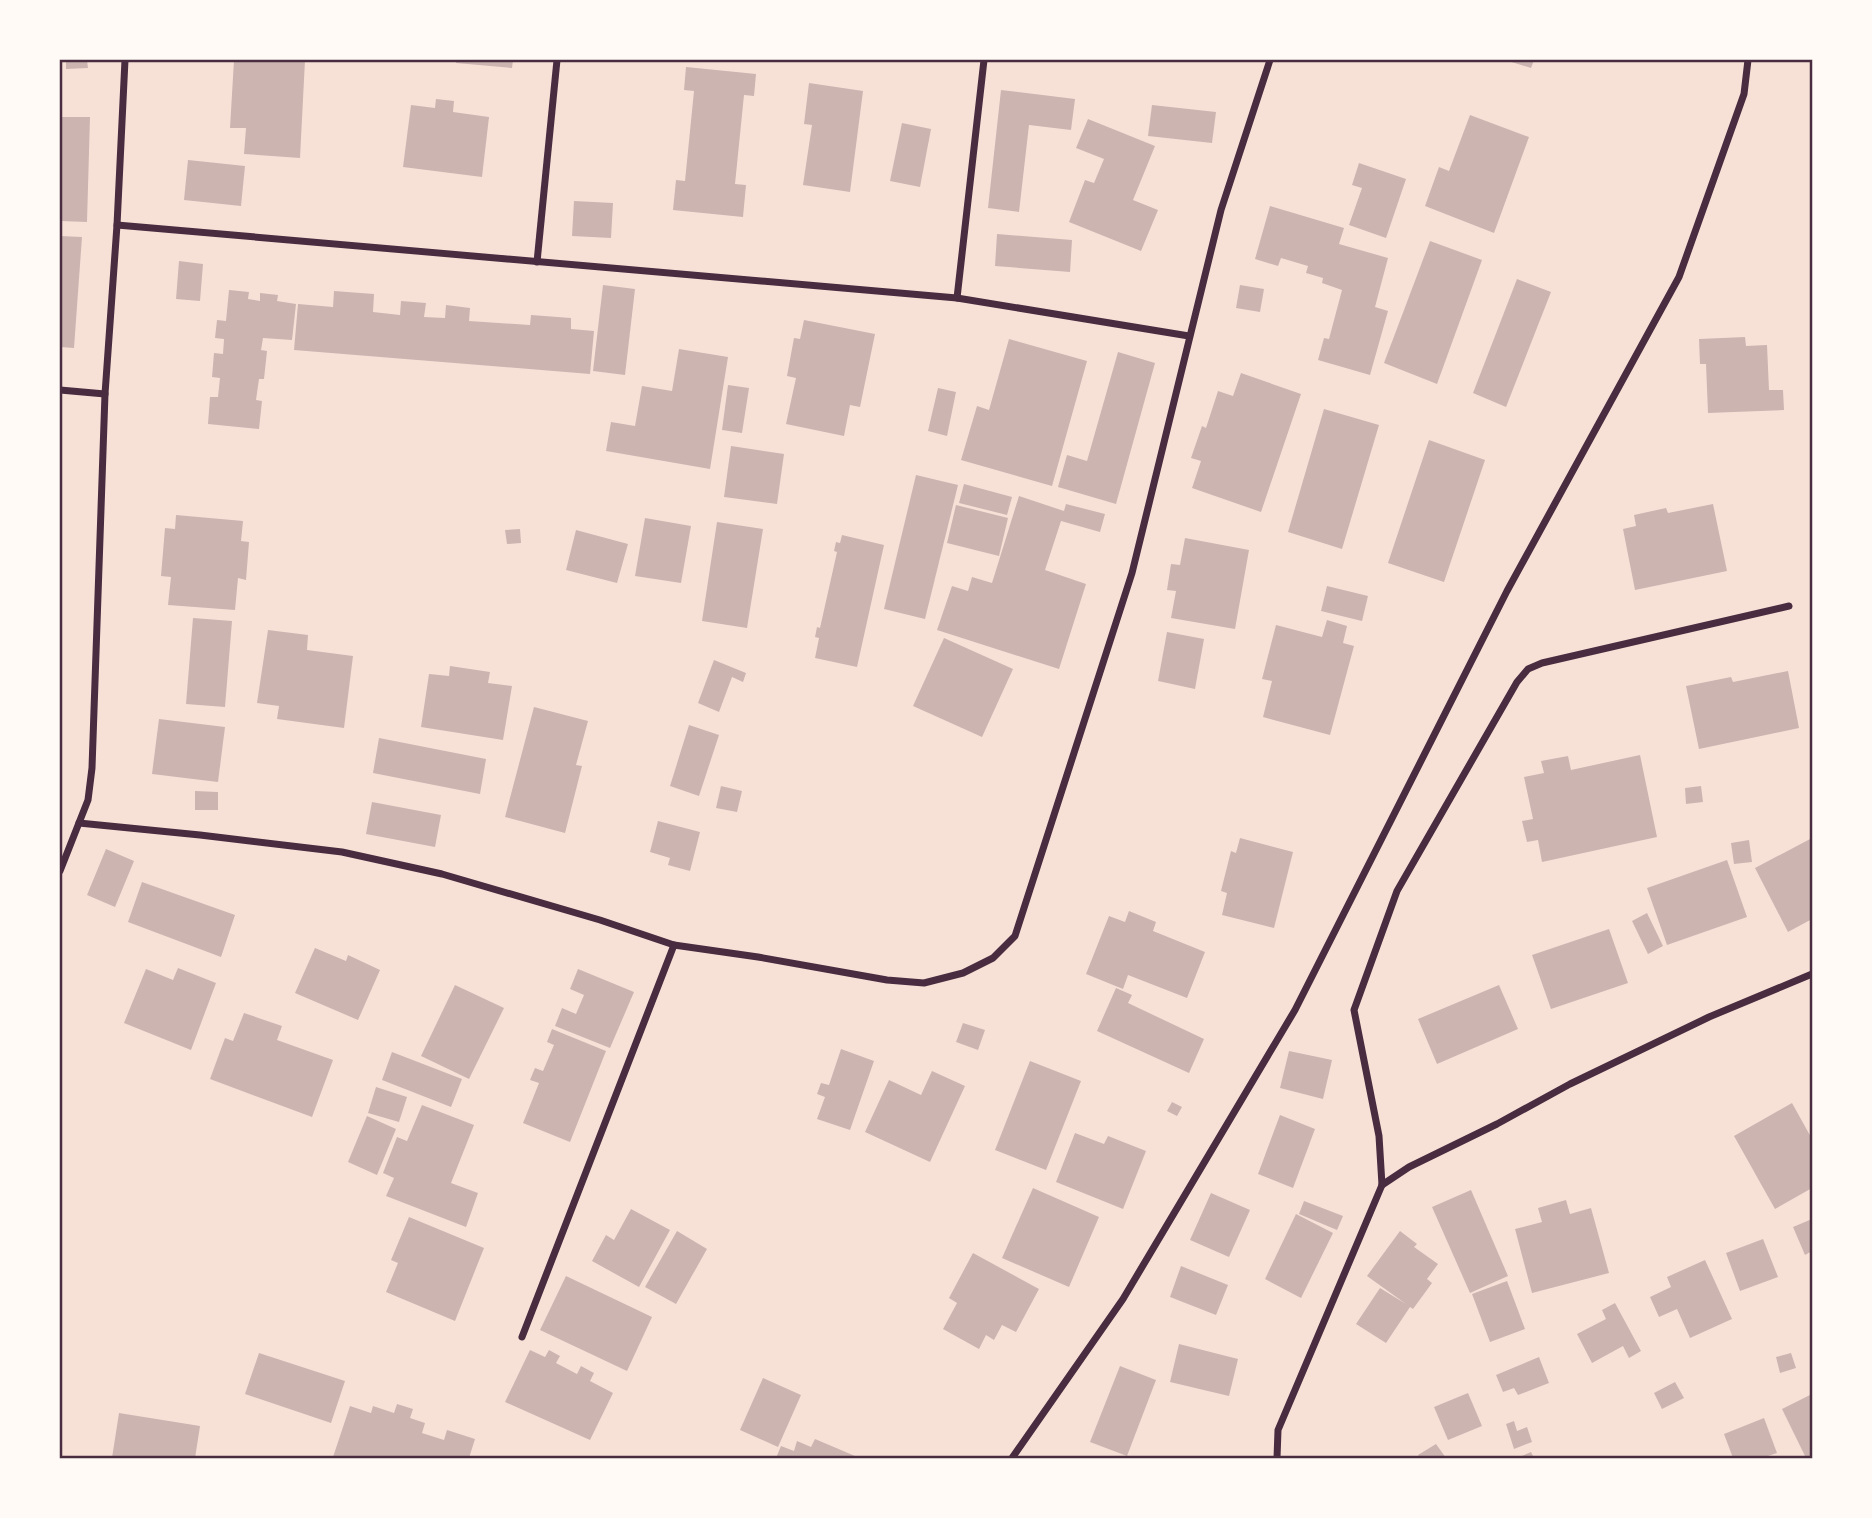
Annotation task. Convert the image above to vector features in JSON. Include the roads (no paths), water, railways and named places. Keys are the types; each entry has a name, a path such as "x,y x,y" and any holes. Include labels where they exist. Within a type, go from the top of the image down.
{"street":[{"path":"60,871 88,800 92,768 105,394 125,60"},
{"path":"537,262 557,60"},
{"path":"957,298 984,60"},
{"path":"79,823 342,852 442,874 600,920 674,945 887,979 924,983 963,973 993,958 1015,936 1132,573 1221,210 1270,60"},
{"path":"1013,1458 1123,1299 1294,1010 1507,591 1679,276 1744,94 1748,60"},
{"path":"117,225 957,298 1189,336"},
{"path":"60,390 105,394"},
{"path":"1278,1458 1278,1430 1382,1185 1379,1136 1354,1010 1397,891 1517,682 1528,669 1542,663 1789,606"},
{"path":"522,1337 674,945"},
{"path":"1382,1185 1409,1167 1497,1124 1570,1084 1709,1017 1812,974"}]}
